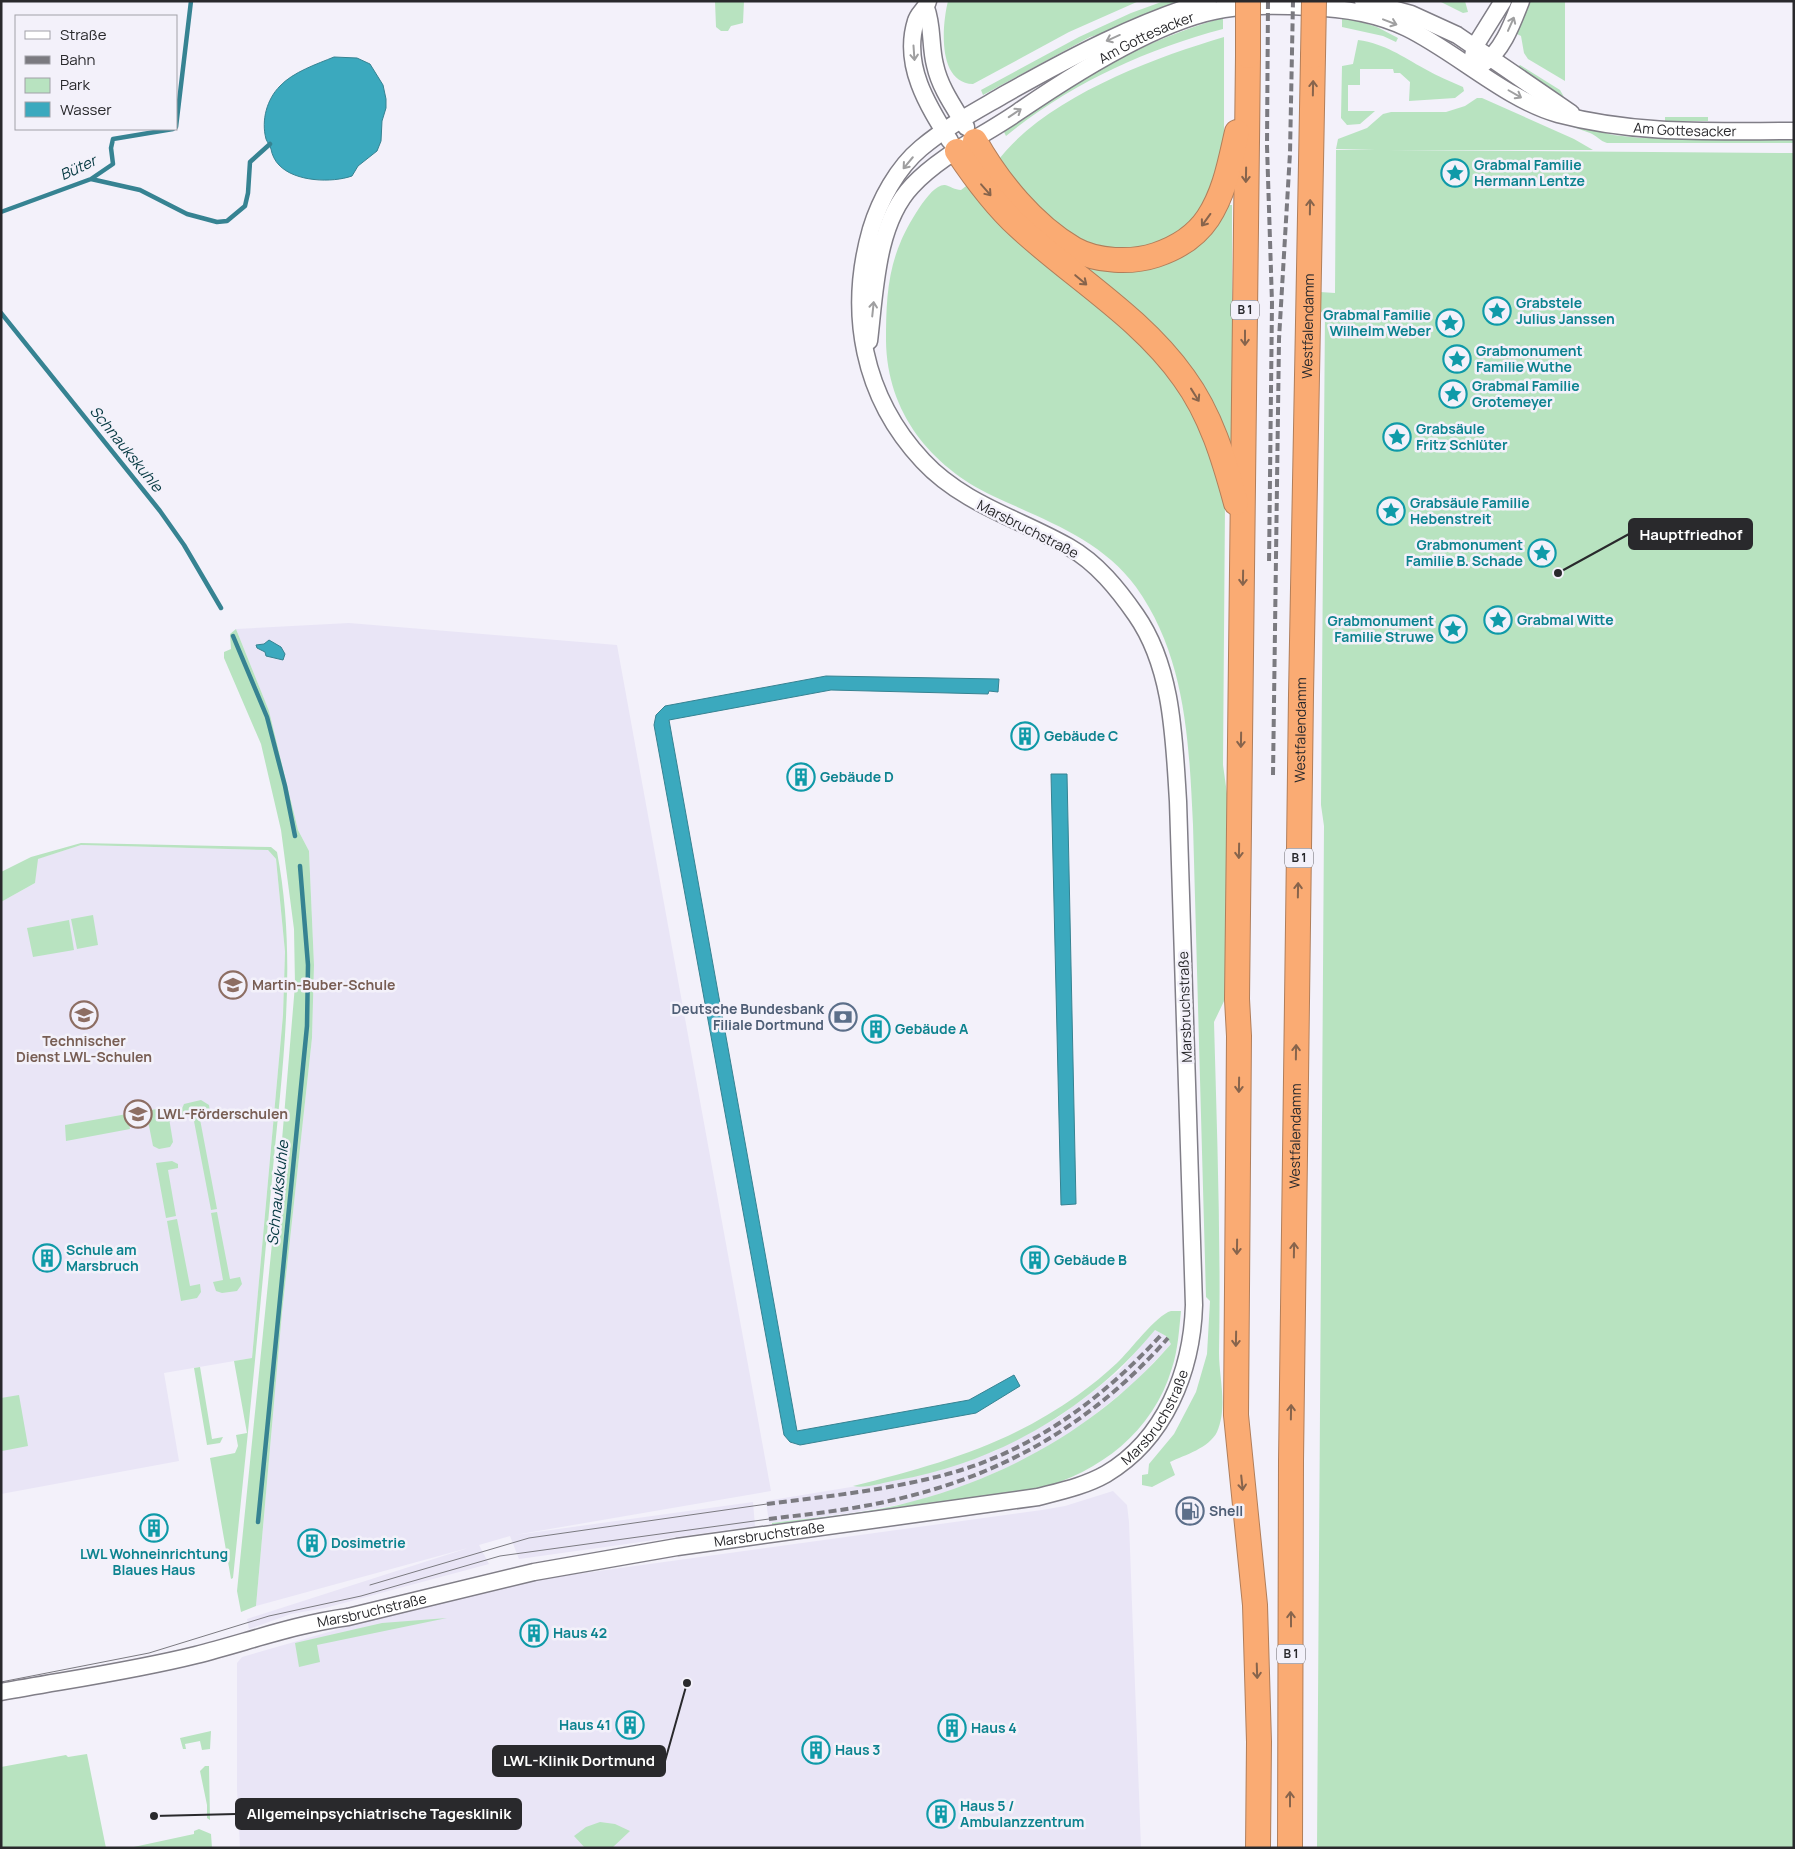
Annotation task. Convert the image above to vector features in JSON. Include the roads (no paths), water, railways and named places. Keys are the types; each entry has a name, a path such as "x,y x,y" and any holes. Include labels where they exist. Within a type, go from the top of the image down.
{"highway":[{"name":"B 1","path":"1248,1 1237,999 1239,1036 1236,1372 1237,1434 1255,1605 1259,1742 1258,1848"},
{"name":"Westfalendamm","path":"1290,1848 1291,1461 1306,362 1314,1"},
{"path":"966,146 990,168 1024,206 1054,235 1076,250 1116,260 1149,257 1167,251 1183,242 1197,232 1208,218 1225,184 1247,91"},
{"path":"966,146 984,188 1018,226 1126,317 1169,357 1201,404 1213,430 1243,529"}],"street":[{"name":"Am Gottesacker","path":"944,132 962,119 1087,49 1168,15 1208,1"},
{"name":"Am Gottesacker","path":"1363,1 1416,16 1457,35 1577,118"},
{"path":"1503,1 1475,46 1474,68 1484,64 1491,58 1506,36 1521,1"},
{"path":"927,5 930,20 931,46 938,77 962,119 966,146"},
{"path":"927,5 916,19 913,39 915,68 925,101 944,132 966,146"},
{"name":"Am Gottesacker","path":"966,146 1088,67 1150,35 1195,17 1223,9 1293,6 1343,9 1359,12 1404,27 1524,99 1557,114 1612,126 1643,130 1794,132"},
{"name":"Marsbruchstraße","path":"1,1692 197,1655 248,1638 320,1621 348,1617 534,1572 677,1547 1038,1497 1086,1484 1106,1474 1121,1464 1146,1439 1166,1412 1187,1361 1193,1328 1194,1299 1178,801 1173,735 1166,687 1146,632 1138,618 1096,566 1072,549 967,497 944,481 923,462 904,438 883,405 868,357 858,308 865,252 884,194 920,149 944,132"},
{"name":"Marsbruchstraße","path":"868,357 877,273 888,228 896,208 911,187 938,163 966,146"}],"water":[{"path":"334,57 357,58 370,64 383,85 386,108 382,121 381,141 377,151 358,166 352,176 334,180 304,178 286,171 275,160 266,139 264,125 266,110 275,91 285,81 306,69"},
{"path":"269,640 281,647 285,654 283,660 266,656 265,652 257,648 256,645 264,644"},
{"path":"826,676 999,679 998,692 989,691 988,694 831,690 669,720 797,1431 969,1400 1014,1375 1020,1386 976,1413 800,1445 790,1442 784,1435 654,725 656,715 665,706"},
{"path":"1051,774 1067,774 1076,1204 1061,1205"}],"waterway":[{"name":"Büter","path":"178,110 191,1"},
{"name":"Büter","path":"1,212 91,179 113,164 111,148 113,139 167,130"},
{"path":"91,179 140,190 187,214 217,222 227,221 245,206 248,193 250,162 270,144"},
{"name":"Schnaukskuhle","path":"1,313 160,511 184,545 221,608"},
{"name":"Schnaukskuhle","path":"233,636 267,717 285,786 295,836"},
{"name":"Schnaukskuhle","path":"258,1522 307,1026 308,965 300,866"}],"tram line":[{"path":"370,1585 529,1538 767,1504"},
{"path":"1,1682 149,1653 269,1616 361,1596 500,1556 769,1519"}],"railway":[{"path":"1268,1 1267,146 1272,303 1269,565"},
{"path":"1273,775 1279,339 1290,153 1293,1"},
{"path":"767,1504 912,1483 966,1469 998,1456 1058,1424 1086,1404 1112,1383 1162,1334"},
{"path":"769,1519 889,1501 969,1477 1007,1461 1042,1443 1108,1397 1139,1369 1168,1338"}],"place":[{"name":"Grabmal Familie Hermann Lentze","path":"1455,173"},
{"name":"Grabstele Julius Janssen","path":"1497,311"},
{"name":"Grabmal Familie Wilhelm Weber","path":"1450,323"},
{"name":"Grabmonument Familie Wuthe","path":"1457,359"},
{"name":"Grabmal Familie Grotemeyer","path":"1453,394"},
{"name":"Grabsäule Fritz Schlüter","path":"1397,437"},
{"name":"Grabsäule Familie Hebenstreit","path":"1391,511"},
{"name":"Grabmonument Familie B. Schade","path":"1542,553"},
{"name":"Hauptfriedhof","path":"1558,573"},
{"name":"Grabmal Witte","path":"1498,620"},
{"name":"Grabmonument Familie Struwe","path":"1453,629"},
{"name":"Gebäude C","path":"1025,736"},
{"name":"Gebäude D","path":"801,777"},
{"name":"Martin-Buber-Schule","path":"233,985"},
{"name":"Technischer Dienst LWL-Schulen","path":"84,1015"},
{"name":"Deutsche Bundesbank Filiale Dortmund","path":"843,1017"},
{"name":"Gebäude A","path":"876,1029"},
{"name":"LWL-Förderschulen","path":"138,1114"},
{"name":"Schule am Marsbruch","path":"47,1258"},
{"name":"Gebäude B","path":"1035,1260"},
{"name":"Shell","path":"1190,1511"},
{"name":"LWL Wohneinrichtung Blaues Haus","path":"154,1528"},
{"name":"Dosimetrie","path":"312,1543"},
{"name":"Haus 42","path":"534,1633"},
{"name":"LWL-Klinik Dortmund","path":"687,1683"},
{"name":"Haus 41","path":"630,1725"},
{"name":"Haus 4","path":"952,1728"},
{"name":"Haus 3","path":"816,1750"},
{"name":"Haus 5 / Ambulanzzentrum","path":"941,1814"},
{"name":"Allgemeinpsychiatrische Tagesklinik","path":"154,1816"}]}
